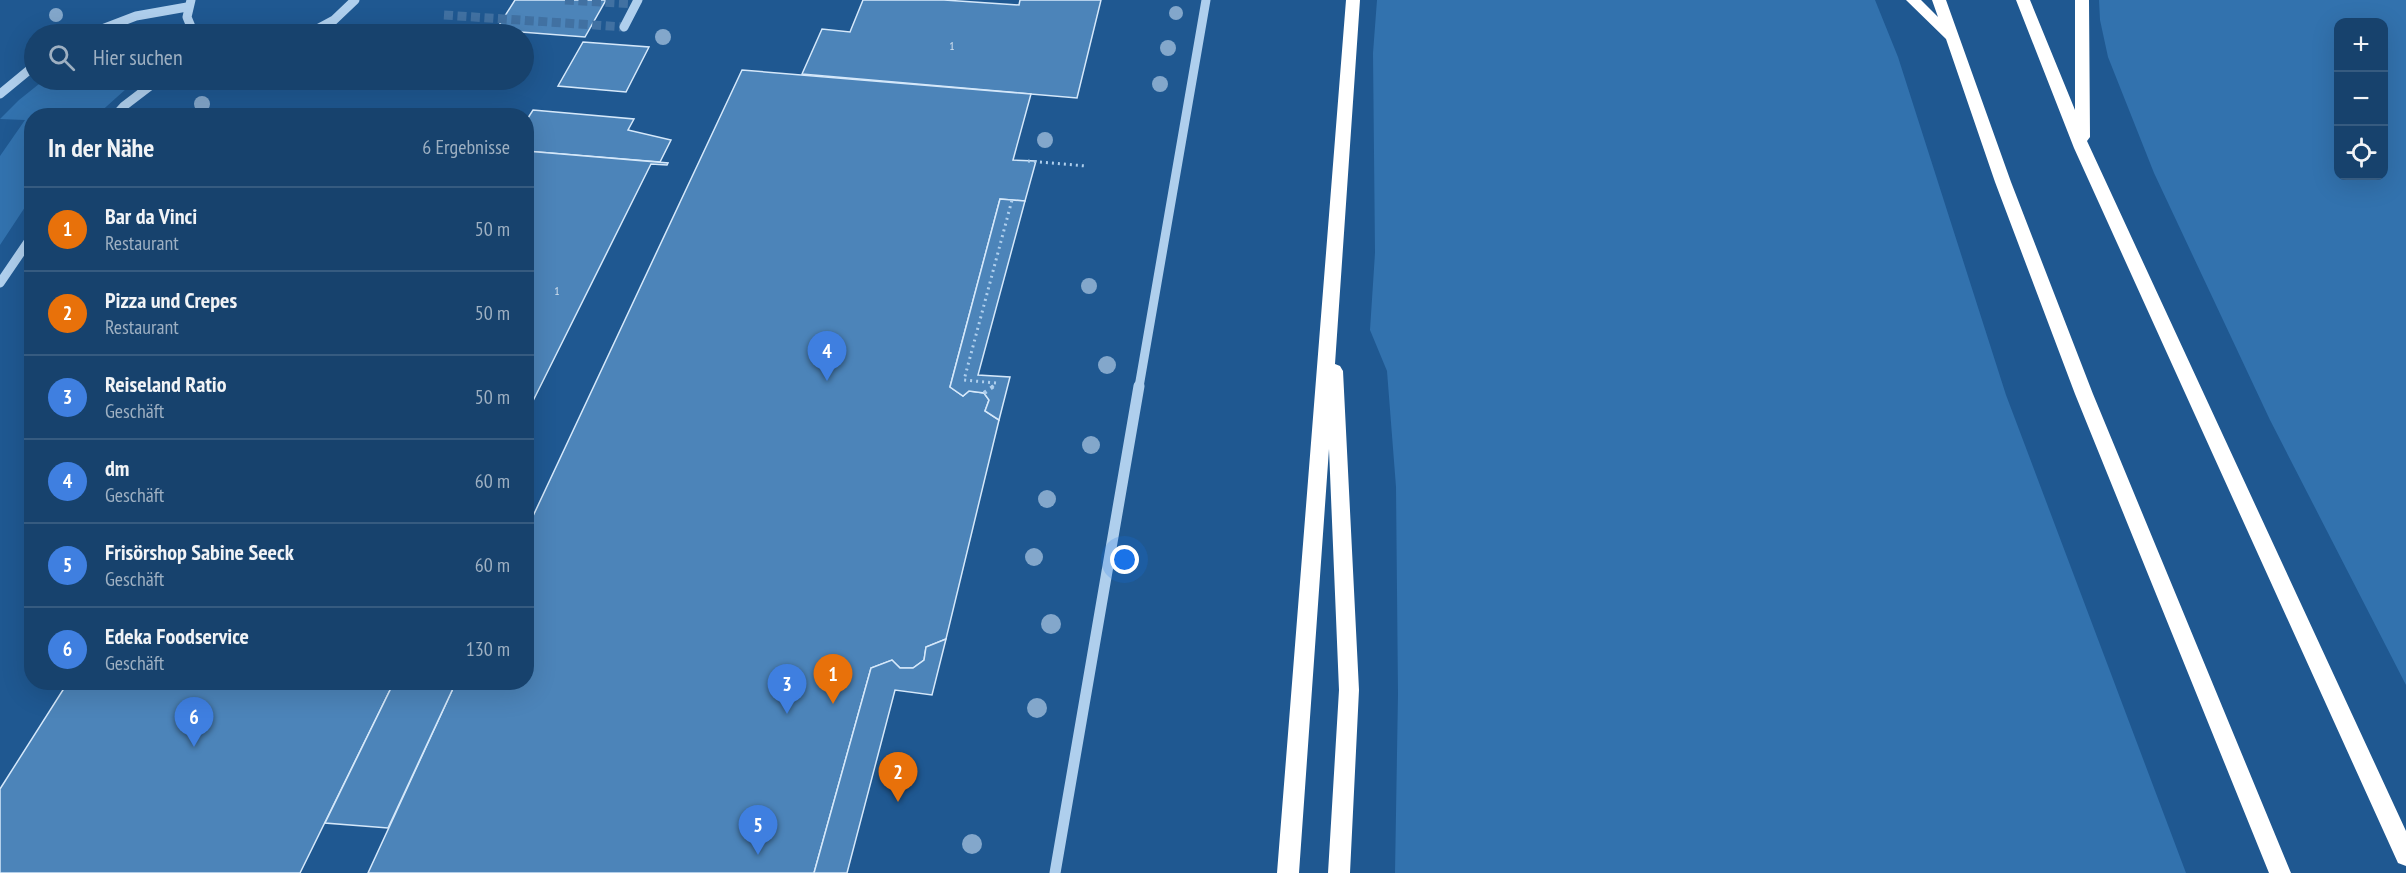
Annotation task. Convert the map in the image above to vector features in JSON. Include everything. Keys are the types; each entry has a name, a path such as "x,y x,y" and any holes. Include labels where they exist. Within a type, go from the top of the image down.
{"highway":[{"path":"1288,873 1353,0"},
{"path":"1913,0 1952,40"},
{"path":"1939,0 2003,182 2084,394 2280,873"},
{"path":"2024,0 2082,148 2406,855"},
{"path":"2082,0 2082,148"},
{"path":"1331,288 1349,690 1339,873"}],"street":[{"path":"328,24 347,11 355,0"},
{"path":"624,27 638,0"},
{"path":"1055,873 1206,0"},
{"path":"113,24 132,16 189,4 187,24"},
{"path":"0,94 24,74"},
{"path":"122,108 145,90"},
{"path":"0,283 24,248"}],"path":[{"path":"1028,161 1086,166"},
{"path":"984,393 996,383 964,380 1012,200"}],"shaded area":[{"path":"1377,0 1875,0 1898,57 2006,395 2186,873 1395,873 1398,694 1396,487 1387,371 1370,330 1375,253 1373,53"},
{"path":"2099,0 2406,0 2406,685 2270,420 2154,173 2108,57 2100,20"},
{"path":"32,90 125,90 105,108 24,108 24,120 0,119"},
{"path":"24,121 24,209 0,245 0,156"}],"building":[{"path":"515,0 606,0 585,37 534,33 534,24 500,24"},
{"path":"863,0 944,0 1019,5 1020,0 1101,0 1077,98 802,74 822,29 850,32"},
{"path":"583,42 649,47 626,92 558,86"},
{"path":"742,70 1031,94 1013,160 1036,161 1025,201 1000,199 950,387 963,396 969,391 984,393 989,400 985,411 999,420 946,639 926,647 924,660 913,668 900,668 892,660 871,668 814,873 368,873 452,690 534,690 534,514"},
{"path":"534,110 634,119 628,130 671,140 660,162 534,152"},
{"path":"534,152 668,163 667,165 651,164 534,399"},
{"path":"1000,199 1025,201 978,375 1010,377 999,420 985,411 989,400 984,393 969,391 963,396 950,387"},
{"path":"946,639 932,695 895,690 847,873 814,873 871,668 892,660 900,668 913,668 924,660 926,647"},
{"path":"63,690 390,690 300,873 0,873 0,789"},
{"path":"390,690 452,690 388,828 325,823"}],"tunnel":[{"path":"565,0 636,4"},
{"path":"444,15 624,27"}],"place":[{"name":"dm","path":"827,381"},
{"name":"Bar da Vinci","path":"833,704"},
{"name":"Reiseland Ratio","path":"787,714"},
{"name":"Edeka Foodservice","path":"194,747"},
{"name":"Pizza und Crepes","path":"898,802"},
{"name":"Frisörshop Sabine Seeck","path":"758,855"}]}
